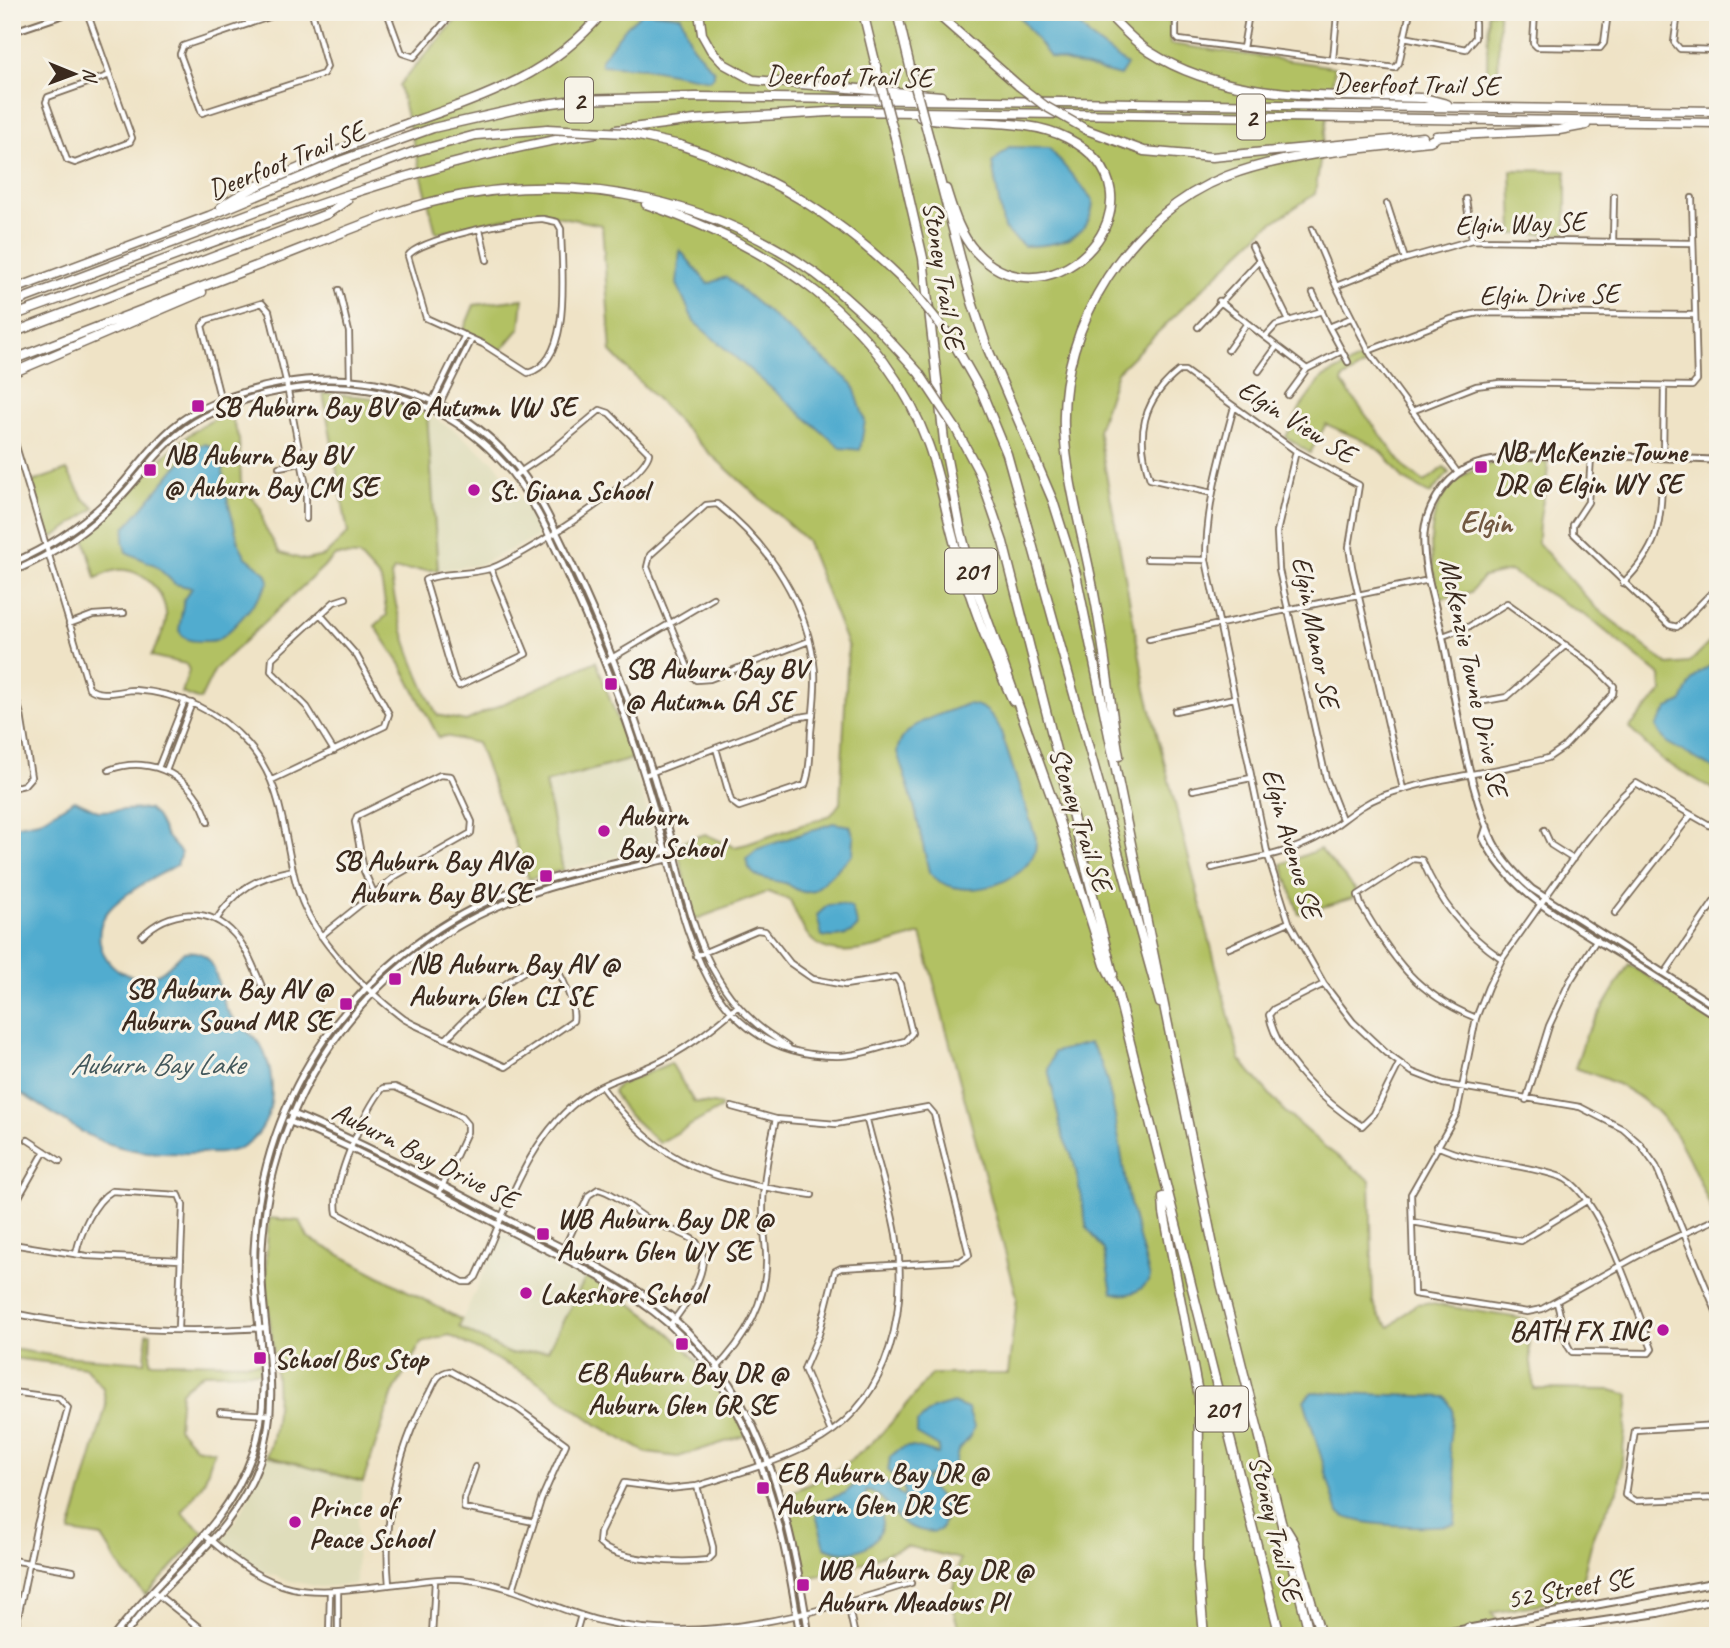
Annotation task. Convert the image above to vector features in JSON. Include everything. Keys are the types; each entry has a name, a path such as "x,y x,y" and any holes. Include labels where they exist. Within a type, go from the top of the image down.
{"highway":[{"path":"209,216 237,195 335,153 500,91 549,64 575,43 603,12"},
{"path":"699,12 702,34 711,50 724,64 753,80 917,92 968,100"},
{"name":"Stoney Trail SE","path":"860,12 895,137 926,279 945,449 955,509 974,582 1027,730 1105,965 1116,987 1163,1183 1280,1636"},
{"name":"Stoney Trail SE","path":"897,12 956,250 980,326 1038,460 1065,536 1124,801 1162,989 1167,1029 1219,1275 1310,1636"},
{"path":"935,12 1018,86 1045,106 1087,130 1144,151 1212,157 1439,136 1559,131 1603,121"},
{"path":"1106,12 1147,51 1169,63 1213,80 1270,90 1428,98 1458,107"},
{"name":"Deerfoot Trail SE","path":"12,290 209,216 390,142 471,118 531,106 622,97 1718,111"},
{"path":"900,113 933,120 1033,128 1058,134 1075,143 1096,159 1107,181 1109,215 1101,239 1074,265 1052,274 1025,275 996,267 975,251 961,230 930,139"},
{"name":"Deerfoot Trail SE","path":"12,316 355,194 483,157 631,128 775,114 900,113 1718,123"},
{"path":"12,303 413,152 476,135 547,129 625,133 680,145 731,161 801,197 860,240 909,286 949,335 982,393 1010,464 1167,1029"},
{"path":"1124,801 1097,611 1073,500 1065,434 1069,373 1094,302 1116,264 1149,226 1196,193 1225,177 1297,157 1430,141 1439,136"},
{"path":"12,360 396,213 463,195 544,187 617,195 688,209 761,240 814,273 847,299 919,373 956,429 979,472 1003,542 1116,987"},
{"path":"12,333 327,214 355,194"},
{"path":"617,195 693,220 777,263 836,307 876,349 921,425 971,597 1027,730"},
{"path":"12,373 238,277 245,271"},
{"path":"1163,1183 1164,1213 1199,1398 1198,1566 1203,1636"},
{"path":"1282,1521 1294,1542 1321,1636"},
{"path":"1467,1632 1476,1636"}],"main road":[{"name":"52 Street SE","path":"1429,1636 1467,1632 1718,1582"},
{"name":"52 Street SE","path":"1502,1636 1658,1612 1718,1599"}],"street":[{"path":"12,32 71,12"},
{"path":"87,12 110,75 132,138 130,142 75,163 67,160 46,102 48,97 110,75"},
{"path":"244,12 248,24"},
{"path":"285,12 183,46 180,54 205,114 323,74 327,67 312,12"},
{"path":"387,12 402,53 414,57 454,12"},
{"path":"1177,12 1176,37 1179,40 1395,68 1399,63 1409,12"},
{"path":"1243,48 1248,19 1253,12"},
{"path":"1535,12 1533,43 1537,47 1600,48 1604,43 1608,12"},
{"path":"1678,12 1674,42 1680,49 1718,50"},
{"path":"1333,60 1337,15"},
{"path":"1404,37 1466,49 1475,38 1475,23"},
{"path":"1613,242 1614,196"},
{"path":"1412,411 1476,386 1500,383 1692,386 1697,380 1692,198"},
{"path":"1466,199 1472,240"},
{"path":"1387,204 1405,259"},
{"path":"534,218 553,220 559,224 562,316 550,352 531,372 522,370 465,335 426,318 408,256 415,248 480,230 534,218"},
{"path":"1312,229 1335,286 1368,351 1458,473"},
{"path":"480,230 486,260"},
{"name":"Elgin Way SE","path":"1335,286 1405,259 1472,240 1692,243"},
{"path":"1252,246 1289,321"},
{"path":"1198,327 1219,301 1259,261"},
{"path":"339,290 349,332 349,386"},
{"path":"1313,293 1348,362"},
{"path":"1219,301 1307,369"},
{"path":"223,409 202,326 207,320 254,303 262,303 268,308 288,389 308,498 306,519"},
{"path":"1265,337 1276,325 1322,312"},
{"name":"Elgin Drive SE","path":"1368,351 1451,319 1478,313 1694,315"},
{"path":"1329,327 1351,318"},
{"path":"1227,350 1247,323"},
{"path":"429,408 465,335"},
{"path":"436,411 472,339"},
{"path":"1259,371 1277,346"},
{"path":"1288,395 1307,369 1342,351"},
{"name":"Elgin View SE","path":"1212,493 1150,479 1142,432 1145,412 1157,390 1179,371 1185,371 1296,451 1359,485 1349,547 1403,789"},
{"path":"12,563 46,546 97,510 168,431 196,412 221,401 286,381 350,378 391,385 440,404 493,441 521,471 556,531 612,657 652,772 690,916 704,953 738,1006 752,1021 788,1048"},
{"path":"12,572 48,554 104,514 179,433 223,409 288,389 349,386 388,393 436,411 476,437 514,475 549,536 605,662 645,775 682,919 696,956 732,1011 757,1036 774,1046 837,1056 907,1040 912,1030 899,981 888,976 845,985 813,979 790,963 769,933 763,930 696,956"},
{"path":"1663,459 1664,386"},
{"name":"Elgin Avenue SE","path":"1234,407 1212,493 1206,527 1206,560 1268,856 1289,922 1324,984 1353,1022 1399,1064 1428,1079 1527,1100 1580,1107 1623,1129 1640,1144 1656,1166 1718,1316"},
{"path":"491,569 526,654 459,686 430,604 425,579 491,569 598,504 649,458 647,447 609,413 600,410 559,445 514,475"},
{"path":"12,433 91,690 99,693 151,692 185,700 213,714 240,736 272,780 283,813 293,870 306,911 321,936 368,986 404,1019 446,1039 503,1066 514,1064 573,1021 573,1011 554,965 543,962 498,989 446,1039"},
{"name":"Elgin Manor SE","path":"1296,451 1277,532 1279,570 1325,778 1342,819"},
{"name":"McKenzie Towne Drive SE","path":"1718,460 1591,457 1499,457 1482,460 1458,473 1438,495 1426,525 1425,548 1429,580 1473,775 1487,826 1513,872 1547,899 1718,1008"},
{"path":"1591,457 1588,502 1573,525 1573,533 1669,625 1677,627 1718,586"},
{"path":"279,467 301,463"},
{"path":"1623,583 1642,563 1661,525 1662,481"},
{"path":"716,748 731,801 736,806 744,807 800,789 807,782 814,670 808,641 777,565 754,537 714,503 706,505 648,559 649,570 691,674 701,681 808,641"},
{"path":"1147,559 1206,560"},
{"path":"1149,639 1288,612 1429,580"},
{"path":"334,751 307,707 271,671 270,664 272,658 320,614 334,602 346,598"},
{"path":"605,662 713,598"},
{"path":"1212,868 1268,856 1315,839 1361,805 1403,789 1548,758 1564,747 1614,694 1614,686 1566,645 1507,603 1470,626 1443,636"},
{"path":"69,624 93,615 124,613"},
{"path":"272,780 385,726 390,718 358,656 320,614"},
{"path":"1479,702 1507,697 1566,645"},
{"path":"12,684 21,715 31,778 24,785 12,788"},
{"path":"1175,711 1234,698"},
{"path":"158,768 185,700"},
{"path":"166,771 192,703"},
{"path":"12,716 21,715"},
{"path":"645,775 794,718 813,715"},
{"path":"109,770 134,764 166,771 194,792 208,822"},
{"path":"321,936 373,891 413,864 471,833 472,822 451,776 440,775 357,816 355,821 361,858 373,891"},
{"path":"1194,790 1251,778"},
{"path":"1718,830 1636,783 1621,797 1573,859 1502,959 1476,1018 1457,1113 1411,1194 1414,1294 1527,1312 1557,1303 1619,1266 1718,1218"},
{"path":"1615,913 1691,816"},
{"name":"McKenzie Towne Drive SE","path":"1487,826 1483,838 1495,862 1541,906 1718,1017"},
{"path":"1544,830 1551,845 1573,859"},
{"path":"114,1636 206,1536 228,1507 247,1469 262,1415 264,1375 255,1292 256,1223 267,1164 282,1119 325,1037 368,986 424,938 484,903 547,880 674,849"},
{"path":"124,1636 213,1542 253,1478 267,1440 271,1415 272,1372 261,1268 264,1226 275,1165 289,1121 324,1055 374,991 439,938 500,905 543,890 676,858"},
{"path":"1476,1018 1431,996 1401,966 1367,915 1358,895 1413,859 1422,860 1433,886 1453,915 1476,941 1502,959"},
{"path":"216,920 238,891 248,884 293,870"},
{"path":"1665,973 1718,896"},
{"path":"142,936 160,921 177,915 216,920 240,941 263,989"},
{"path":"1230,948 1289,922"},
{"path":"1527,1100 1549,1026 1570,981 1601,932"},
{"path":"1324,984 1275,1009 1269,1015 1273,1032 1283,1049 1315,1086 1362,1126 1374,1114 1399,1064"},
{"path":"439,1193 467,1132 467,1124 461,1117 389,1086 381,1091 352,1148 340,1187 337,1213 426,1263 463,1282 470,1282 477,1277 535,1150 550,1127 570,1107 601,1086 685,1048 738,1006"},
{"path":"601,1086 632,1124 668,1153 704,1172 764,1187 812,1195"},
{"path":"732,1107 813,1125 867,1120 923,1106 932,1109 969,1249 967,1258 960,1261 841,1268 832,1275 827,1310 804,1369 831,1432"},
{"name":"Auburn Bay Drive SE","path":"285,1111 355,1140 564,1250 629,1285 675,1319 719,1366 748,1411 769,1461 798,1571 809,1636"},
{"path":"713,1372 741,1341 761,1298 766,1269 764,1187 776,1118"},
{"name":"Auburn Bay Drive SE","path":"282,1119 352,1148 500,1225 628,1294 670,1325 713,1372 744,1422 761,1464 790,1572 800,1636"},
{"path":"697,1486 713,1548 710,1559 652,1560 602,1547 600,1533 624,1482 668,1489 697,1486 805,1447 831,1432 869,1393 886,1361 896,1321 896,1233 867,1120"},
{"path":"28,1140 60,1161"},
{"path":"1437,1146 1462,1158 1562,1177 1588,1200 1619,1266 1652,1349 1649,1353 1572,1352 1566,1344 1565,1326 1557,1303"},
{"path":"12,1209 21,1188 45,1151"},
{"path":"560,1257 589,1195 598,1189 651,1221 694,1240 700,1249 699,1274 690,1299 670,1325"},
{"path":"76,1254 83,1231 107,1194 117,1191 175,1194 181,1198 183,1205 178,1328"},
{"path":"1412,1222 1521,1241 1588,1200"},
{"path":"12,1244 76,1254 181,1260"},
{"path":"12,1313 93,1325 266,1328"},
{"path":"389,1584 388,1524 397,1477 416,1416 442,1372 450,1371 517,1408 564,1442 565,1449 549,1480 513,1589"},
{"path":"12,1392 59,1398 68,1408 14,1631 41,1636"},
{"path":"220,1412 271,1415"},
{"path":"1718,1425 1635,1430 1625,1495 1635,1501 1718,1498"},
{"path":"475,1467 463,1501 464,1508 534,1521"},
{"path":"206,1536 229,1557 257,1576 292,1588 338,1592 389,1584 466,1579 513,1589 581,1615 652,1633 717,1629 797,1614 848,1604 911,1583"},
{"path":"12,1560 73,1571"},
{"path":"432,1636 435,1580"},
{"path":"153,1591 210,1636"},
{"path":"329,1636 330,1592"},
{"path":"338,1592 338,1636"},
{"path":"848,1604 855,1636"},
{"path":"575,1636 581,1615"}],"shaded area":[{"name":"St. Giana School","path":"427,414 453,429 495,463 527,507 539,531 537,537 479,565 438,570"},
{"name":"Auburn Bay School","path":"632,759 658,848 563,870 545,783"},
{"name":"Lakeshore School","path":"502,1232 586,1277 548,1351 510,1355 459,1327"},
{"name":"Prince of Peace School","path":"267,1456 363,1482 357,1525 356,1584 320,1587 285,1580 260,1570 223,1543 244,1507"}],"green space":[{"path":"463,12 1170,12 1170,44 1335,67 1315,194 1266,227 1117,372 1098,430 1146,690 1240,1060 1286,1113 1325,1147 1370,1180 1373,1302 1379,1316 1390,1327 1416,1304 1426,1303 1526,1319 1534,1389 1611,1390 1629,1395 1619,1487 1594,1533 1578,1597 1491,1613 1510,1636 961,1636 950,1600 960,1559 906,1546 844,1570 802,1579 782,1496 808,1485 850,1461 898,1415 931,1374 1008,1374 1017,1297 921,934 865,950 836,951 822,947 807,935 790,900 768,892 694,920 676,844 705,834 734,847 747,844 831,815 840,803 848,647 806,540 708,452 611,352 602,225 536,212 436,233 399,85"},
{"path":"1488,12 1499,12 1498,80 1487,80"},
{"path":"1511,170 1566,171 1566,234 1513,234"},
{"path":"523,299 520,328 501,351 463,331 474,305"},
{"path":"1364,357 1367,364 1343,379 1342,383 1406,469 1425,482 1444,467 1449,473 1430,494 1403,479 1386,456 1371,444 1326,424 1310,453 1286,437 1300,408 1322,378"},
{"path":"323,393 384,399 427,414 438,570 394,570 391,576 408,647 437,715 466,721 596,661 632,759 545,783 563,870 529,879 477,743 445,736 439,738 401,665 375,626 387,615 381,580 359,556 336,555 215,669 200,700 182,693 189,670 186,664 151,656 164,629 166,615 160,595 154,587 146,579 127,570 117,570 96,578 84,537 187,436 230,412 239,439 241,483 261,509 264,526 280,553 305,560 324,556 348,533"},
{"path":"1504,461 1548,462 1538,543 1595,607 1668,665 1689,663 1718,634 1718,792 1662,760 1629,728 1662,692 1661,676 1589,618 1510,571 1483,577 1471,592 1439,599 1431,552 1432,531 1436,511 1444,494 1458,479 1478,468"},
{"path":"67,470 83,498 95,508 54,537 49,534 32,482"},
{"path":"1320,849 1355,889 1353,898 1299,914 1282,864"},
{"path":"1629,964 1718,1022 1718,1210 1713,1213 1678,1138 1665,1120 1630,1091 1575,1068 1586,1035"},
{"path":"671,1063 694,1102 721,1105 721,1108 659,1143 626,1112 613,1092 618,1085"},
{"path":"269,1218 300,1221 308,1238 462,1320 459,1327 510,1354 548,1350 586,1277 639,1309 680,1342 714,1383 747,1435 678,1457 647,1453 599,1426 533,1378 449,1335 421,1343 393,1393 363,1482 267,1456 277,1399 266,1283"},
{"path":"147,1333 151,1333 150,1362 260,1363 261,1372 203,1373 181,1391 178,1428 195,1447 214,1451 204,1482 182,1513 204,1533 146,1595 124,1573 102,1537 70,1532 106,1406 103,1388 85,1367 12,1358 12,1349 50,1355 145,1362"}],"water":[{"path":"643,12 681,16 692,46 714,71 714,76 710,80 645,68 601,65 601,59 627,26"},
{"path":"1020,12 1068,12 1091,38 1127,65 1120,76 1050,57 1019,16"},
{"path":"1009,147 1049,148 1093,200 1091,213 1079,232 1060,242 1024,246 1004,229 992,163"},
{"path":"680,250 708,284 726,277 853,384 865,421 860,450 841,448 694,322 677,284"},
{"path":"205,444 222,451 224,486 239,544 246,557 266,573 269,580 254,603 224,635 216,640 195,641 183,636 179,630 184,599 192,588 175,584 155,565 126,552 123,541 125,528 178,465 199,446"},
{"path":"1718,664 1718,771 1666,742 1656,727 1668,708 1682,702 1691,683 1700,673"},
{"path":"967,704 987,711 1000,729 1036,838 1034,854 1026,866 1014,876 1000,883 969,889 940,882 929,872 914,805 897,752 900,741 915,726"},
{"name":"Auburn Bay Lake","path":"75,800 98,811 148,809 156,816 166,836 181,853 177,865 132,891 109,910 99,935 101,948 116,969 141,977 159,973 184,952 196,952 210,962 230,1015 261,1045 272,1083 268,1115 262,1129 238,1149 221,1153 169,1153 120,1147 85,1133 12,1089 12,826 39,821"},
{"path":"833,823 850,826 854,837 853,854 814,891 803,892 787,884 756,876 748,867 746,859 758,849"},
{"path":"828,905 851,907 858,926 847,935 822,936 817,915"},
{"path":"1089,1043 1097,1054 1110,1091 1128,1194 1150,1278 1143,1287 1128,1294 1112,1292 1104,1250 1087,1228 1074,1161 1063,1137 1048,1069 1054,1052"},
{"path":"1312,1392 1446,1397 1453,1410 1449,1446 1457,1483 1455,1524 1377,1524 1347,1518 1338,1513 1304,1400"},
{"path":"953,1403 968,1409 974,1427 970,1437 958,1451 950,1483 942,1485 930,1476 925,1478 944,1503 946,1510 941,1529 932,1532 908,1526 899,1520 882,1499 867,1491 865,1496 881,1510 880,1532 874,1540 857,1550 847,1552 825,1547 816,1515 817,1503 845,1493 861,1479 872,1477 885,1482 904,1497 904,1488 888,1471 890,1457 896,1451 908,1447 938,1454 939,1447 917,1434 917,1423 933,1409"}],"place":[{"name":"SB Auburn Bay BV @ Autumn VW SE","path":"198,406"},
{"name":"NB McKenzie Towne DR @ Elgin WY SE","path":"1481,467"},
{"name":"NB Auburn Bay BV @ Auburn Bay CM SE","path":"150,470"},
{"name":"St. Giana School","path":"474,490"},
{"name":"SB Auburn Bay BV @ Autumn GA SE","path":"611,684"},
{"name":"Auburn Bay School","path":"604,831"},
{"name":"SB Auburn Bay AV@ Auburn Bay BV SE","path":"546,876"},
{"name":"NB Auburn Bay AV @ Auburn Glen CI SE","path":"395,979"},
{"name":"SB Auburn Bay AV @ Auburn Sound MR SE","path":"346,1004"},
{"name":"WB Auburn Bay DR @ Auburn Glen WY SE","path":"543,1234"},
{"name":"Lakeshore School","path":"526,1293"},
{"name":"BATH FX INC","path":"1663,1330"},
{"name":"EB Auburn Bay DR @ Auburn Glen GR SE","path":"682,1344"},
{"name":"School Bus Stop","path":"260,1358"},
{"name":"EB Auburn Bay DR @ Auburn Glen DR SE","path":"763,1488"},
{"name":"Prince of Peace School","path":"295,1522"},
{"name":"WB Auburn Bay DR @ Auburn Meadows Pl","path":"803,1585"}],"district":[{"name":"Elgin","path":"1486,522"}]}
